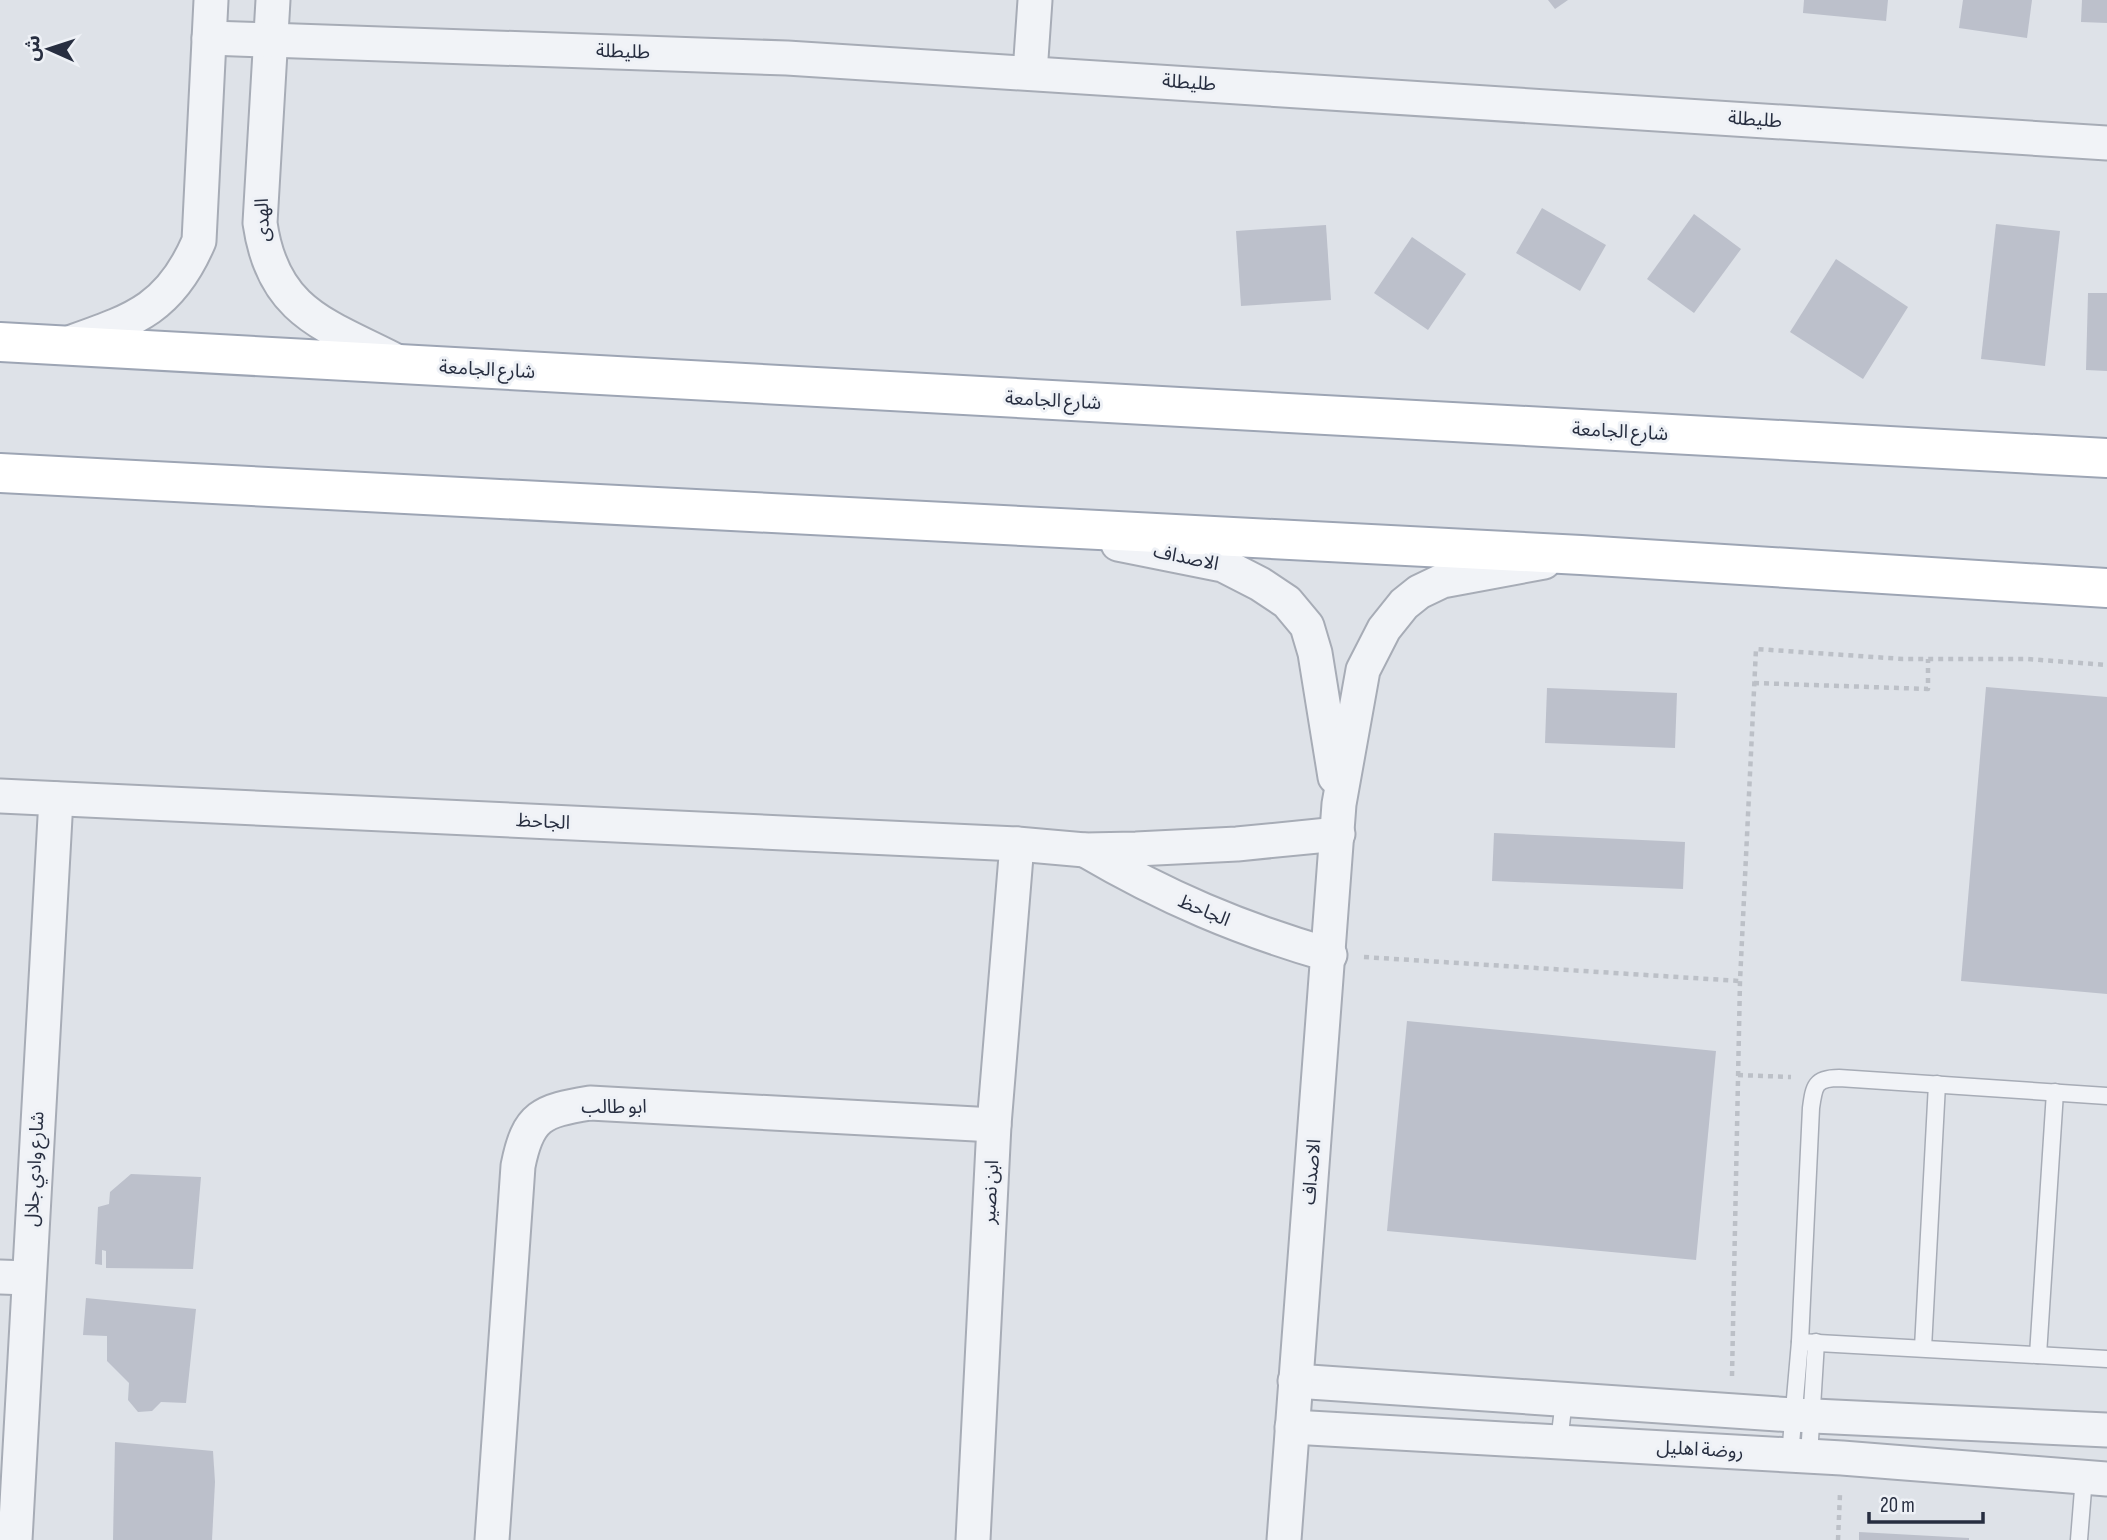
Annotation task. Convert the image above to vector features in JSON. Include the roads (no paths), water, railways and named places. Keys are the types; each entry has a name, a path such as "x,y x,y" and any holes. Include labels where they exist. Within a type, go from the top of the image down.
{"main road":[{"name":"شارع الجامعة","path":"0,342 2107,458"},
{"path":"0,473 1581,555 2107,588"}],"street":[{"path":"65,345 120,326 145,312 171,291 188,265 199,241 211,0"},
{"name":"الهدى","path":"273,0 260,223 263,249 273,273 287,295 305,313 405,366"},
{"path":"1030,73 1035,0"},
{"name":"طليطلة","path":"209,38 787,58 2107,144"},
{"name":"الاصداف","path":"1034,527 1223,565 1287,602 1307,626 1315,653 1339,819"},
{"name":"الاصداف","path":"1284,1540 1339,819 1363,670 1384,629 1404,604 1419,592 1442,581 1581,555"},
{"name":"الجاحظ","path":"0,796 1017,844 1085,850 1237,844 1339,819"},
{"name":"شارع وادي جلال","path":"15,1540 14,1278 56,799"},
{"name":"ابن نصير","path":"973,1540 994,1125 1017,844"},
{"name":"الجاحظ","path":"1085,850 1179,901 1266,936 1330,955"},
{"name":"ابو طالب","path":"492,1540 518,1166 523,1139 536,1121 555,1109 590,1103 994,1125"},
{"path":"1295,1381 1731,1411 2107,1430"},
{"name":"روضة اهليل","path":"1292,1427 1799,1455 2095,1478"}],"lane":[{"path":"1799,1455 1808,1342 1811,1108 1815,1086 1827,1078 2107,1096"},
{"path":"1923,1348 1937,1084"},
{"path":"2038,1355 2054,1092"},
{"path":"1808,1342 2107,1359"},
{"path":"1559,1442 1564,1400"},
{"path":"2079,1540 2095,1478"}]}
